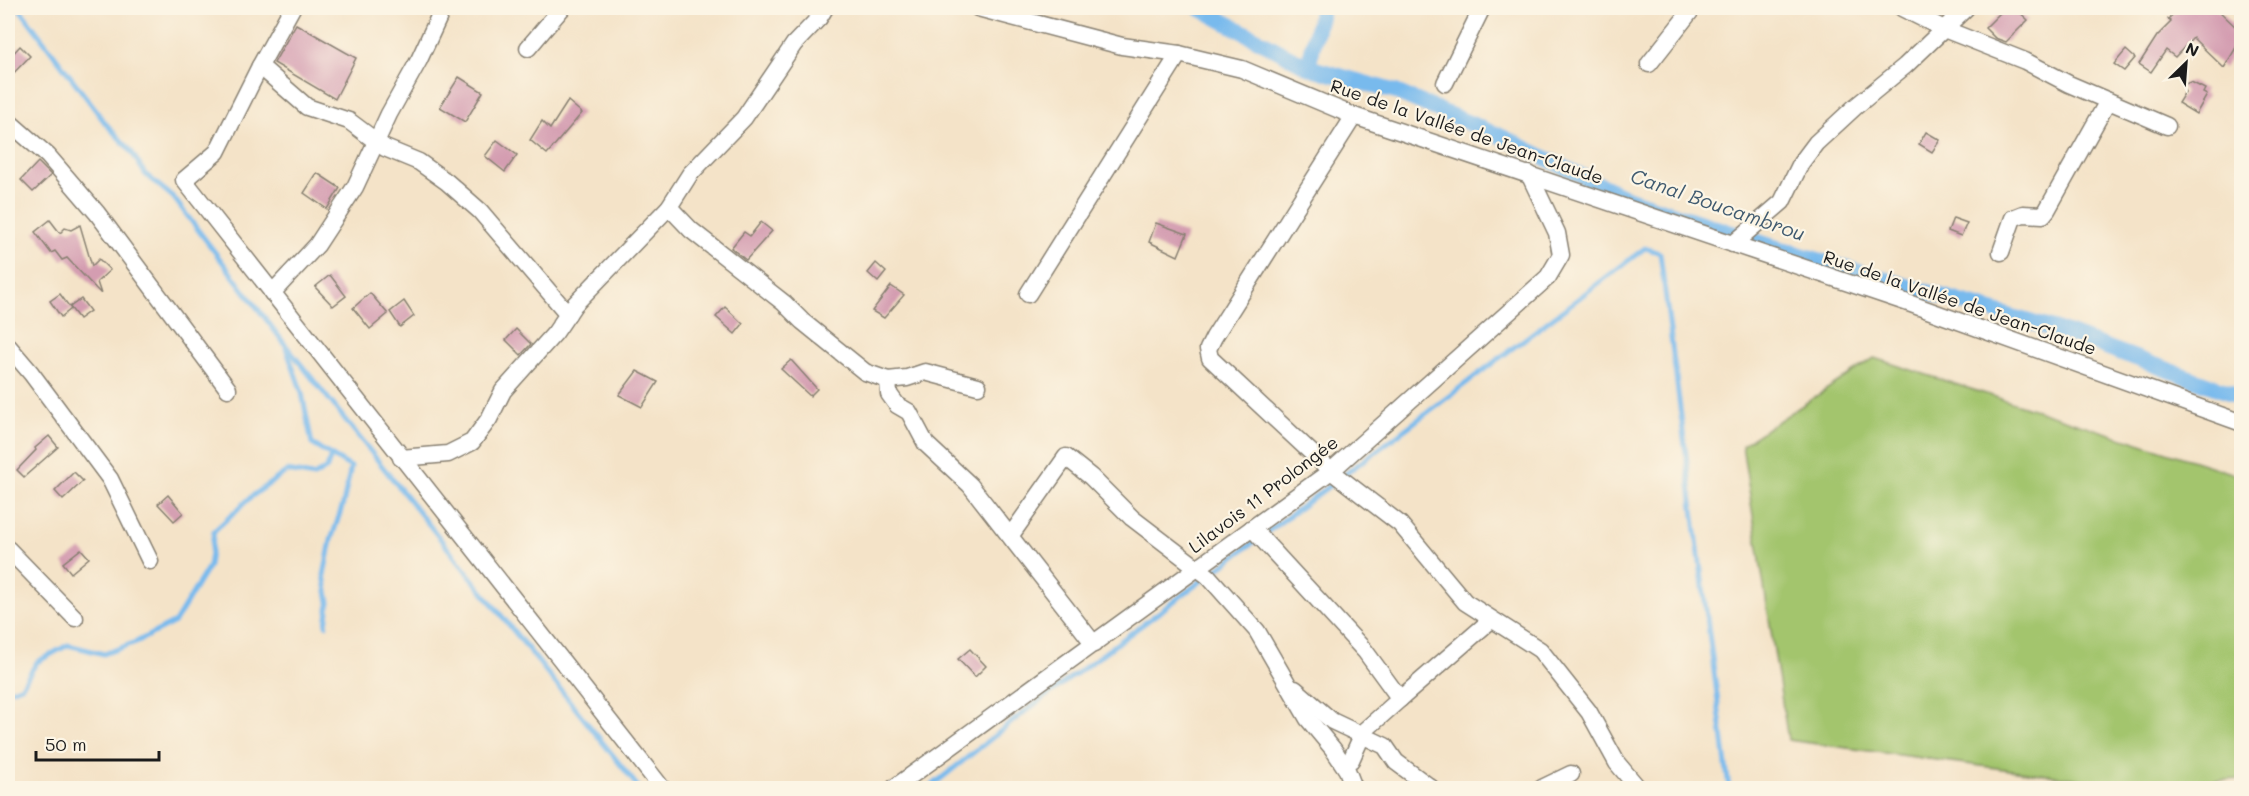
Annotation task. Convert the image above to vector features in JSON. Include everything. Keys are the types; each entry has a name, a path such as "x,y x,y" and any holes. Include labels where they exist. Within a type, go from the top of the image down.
{"street":[{"path":"292,8 217,152 184,180 662,789"},
{"path":"272,293 317,244 355,187 443,8"},
{"path":"528,48 562,8"},
{"path":"401,458 448,454 472,442 489,419 503,391 555,333 594,284 669,207 690,174 744,118 794,44 819,18 825,8"},
{"name":"Rue de la Vallée de Jean-Claude","path":"978,8 1122,46 1179,54 1242,69 1354,116 1911,304 2241,423"},
{"path":"1445,83 1482,8"},
{"path":"1649,64 1693,8"},
{"path":"1902,8 2025,61 2069,84 2166,126"},
{"path":"1733,244 1782,202 1800,163 1816,143 1905,66 1966,8"},
{"path":"1028,294 1179,54"},
{"path":"260,66 307,107 349,121 385,148 419,162 447,182 480,211 568,314"},
{"path":"2001,252 2013,218 2023,214 2043,215 2047,210 2108,101"},
{"path":"1354,116 1214,337 1208,349 1210,358 1331,471 1400,524 1465,602 1540,650 1589,712 1617,764 1638,789"},
{"path":"8,121 48,156 97,213 228,389"},
{"name":"Lilavois 11 Prolongée","path":"894,789 1331,471 1548,277 1561,255 1557,233 1529,174"},
{"path":"669,207 691,230 784,303 802,321 865,372 888,380 906,378 925,372 978,386"},
{"path":"8,346 32,373 110,479 150,561"},
{"path":"888,380 889,394 897,405 909,412 926,444 970,485 1094,644"},
{"path":"1011,536 1066,457 1091,477 1132,518 1208,576 1257,632 1308,718 1342,763 1354,789"},
{"path":"1252,528 1365,651 1400,699"},
{"path":"8,549 75,618"},
{"path":"1342,763 1351,760 1362,735 1491,620"},
{"path":"1285,681 1332,721 1385,746 1396,762 1431,789"},
{"path":"1542,789 1571,774"}],"green space":[{"path":"1874,358 2241,476 2241,779 2130,786 1788,740 1742,445"}],"building":[{"path":"2005,8 2015,8 2028,20 2006,42 1995,38 1985,28"},
{"path":"2180,8 2216,8 2241,32 2241,39 2224,68 2193,38 2175,57 2166,50 2151,72 2139,64 2157,36 2171,22 2168,19"},
{"path":"296,24 356,58 335,99 274,63"},
{"path":"20,46 30,56 8,79 8,59"},
{"path":"2126,50 2135,58 2124,71 2114,64"},
{"path":"459,77 483,92 465,122 440,107"},
{"path":"2191,82 2205,89 2203,93 2207,95 2196,114 2178,103 2185,92 2181,85"},
{"path":"568,101 582,113 547,154 530,140 542,121 550,129"},
{"path":"1926,132 1940,140 1932,152 1919,144"},
{"path":"497,140 517,155 505,172 485,156"},
{"path":"38,162 51,175 33,192 21,180"},
{"path":"317,173 340,188 327,209 304,193"},
{"path":"1953,218 1967,223 1961,236 1948,231"},
{"path":"50,220 60,233 65,228 71,230 80,225 92,266 99,259 110,270 97,282 101,294 67,258 62,260 55,251 51,253 35,232"},
{"path":"761,222 772,231 746,260 731,248 744,232 750,236"},
{"path":"1156,223 1187,234 1178,256 1149,242"},
{"path":"876,263 886,272 878,282 868,273"},
{"path":"330,275 346,296 333,306 315,287"},
{"path":"891,286 904,295 884,318 872,311"},
{"path":"370,293 388,314 370,329 353,308"},
{"path":"60,294 71,309 61,317 50,301"},
{"path":"81,299 90,311 79,319 70,307"},
{"path":"404,301 414,316 400,327 390,312"},
{"path":"725,307 743,324 735,334 716,317"},
{"path":"516,329 531,344 521,355 506,340"},
{"path":"791,360 817,389 810,396 781,369"},
{"path":"637,371 658,382 642,407 619,395"},
{"path":"49,436 58,447 24,477 17,470 36,450 35,448"},
{"path":"74,472 83,481 63,500 55,491"},
{"path":"168,495 183,513 174,521 158,504"},
{"path":"81,549 89,558 71,573 63,563"},
{"path":"970,649 986,666 975,677 958,659"}],"waterway":[{"path":"19,8 106,124 131,151 145,174 173,197 284,343 639,788"},
{"name":"Canal Boucambrou","path":"1199,8 1308,67 1396,92 1502,137 1627,198 1774,247 2070,334 2242,397"},
{"path":"1308,67 1322,8"},
{"path":"929,788 1022,714 1645,248 1660,253 1729,788"},
{"path":"286,348 302,393 312,444 351,467 324,575 329,602 326,625"},
{"path":"8,691 22,686 37,662 68,645 104,654 136,642 175,622 209,566 214,531 251,497 287,471 314,476 327,468 331,455"}]}
